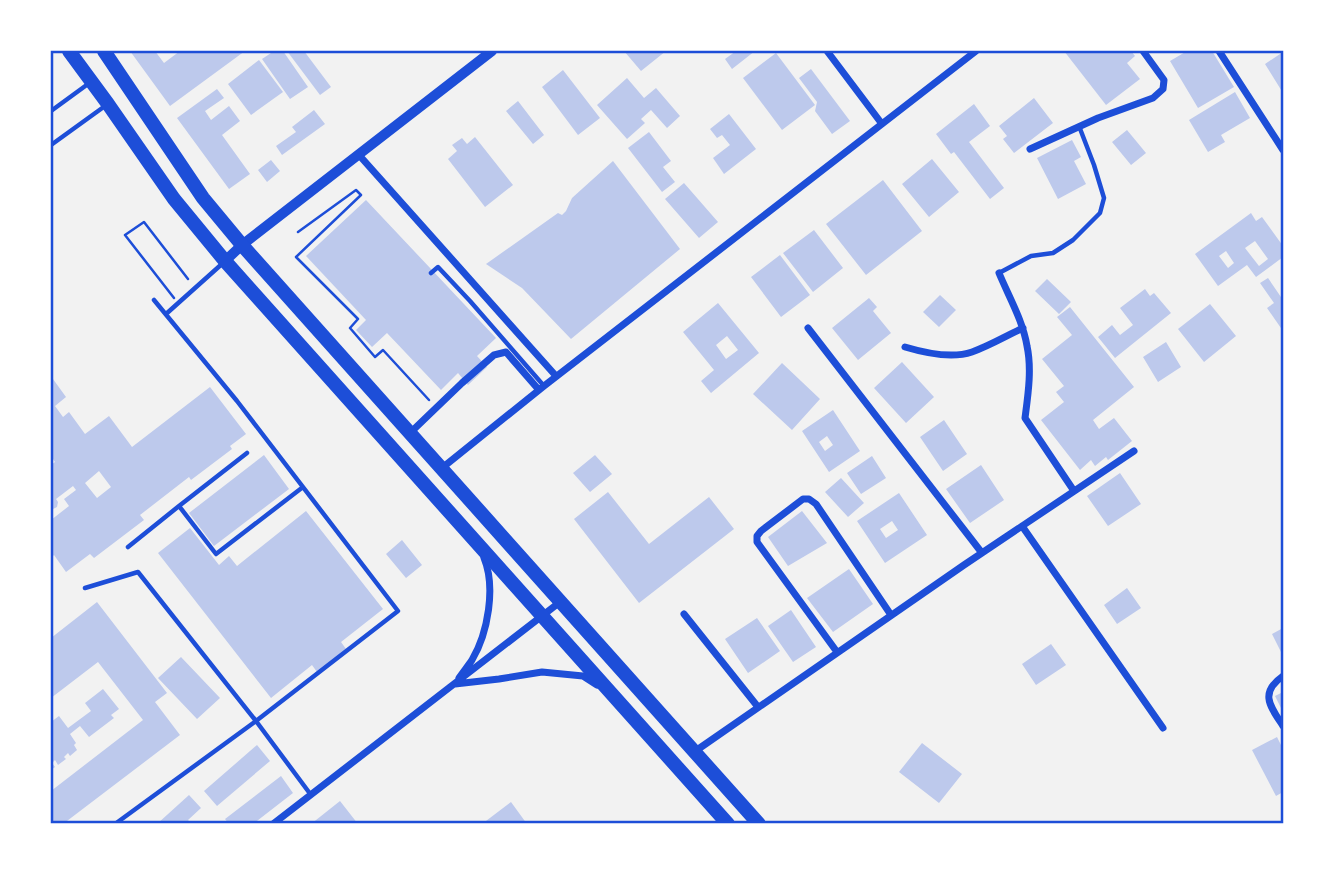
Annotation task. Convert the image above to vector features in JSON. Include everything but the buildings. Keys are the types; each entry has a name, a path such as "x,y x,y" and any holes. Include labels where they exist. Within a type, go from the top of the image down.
{"main road":[{"path":"69,51 174,199 225,261 728,824"},
{"path":"104,51 203,198 242,245 759,824"}],"street":[{"path":"225,261 492,51"},
{"path":"827,51 882,124"},
{"path":"442,468 556,376 976,51"},
{"path":"1030,149 1098,118 1153,98 1163,89 1164,80 1143,51"},
{"path":"1219,51 1283,150"},
{"path":"359,156 556,376"},
{"path":"999,273 1023,328 1028,348 1025,418 1074,491"},
{"path":"808,328 982,553"},
{"path":"905,346 923,353 970,353 1023,328"},
{"path":"410,433 494,355 506,352 541,388"},
{"path":"694,752 1134,451"},
{"path":"837,652 757,542 761,531 803,499 809,499 816,504 891,615"},
{"path":"1022,526 1163,728"},
{"path":"455,684 473,659 485,630 490,586 489,569 480,548"},
{"path":"273,824 561,602"},
{"path":"684,614 758,707"},
{"path":"455,684 542,672 583,676 610,692"},
{"path":"1283,676 1270,688 1268,698 1283,726"}],"lane":[{"path":"51,111 91,81"},
{"path":"51,145 108,103"},
{"path":"999,273 1031,256 1053,253 1073,240 1100,212 1104,198 1079,127"},
{"path":"166,314 225,261"},
{"path":"431,273 438,267 470,301 541,388"},
{"path":"115,824 256,721 398,611 154,300"},
{"path":"128,547 247,453"},
{"path":"178,506 216,554 303,487"},
{"path":"85,588 138,572 311,795"}],"path":[{"path":"298,232 356,190 361,195 296,257 358,319 350,328 375,357 383,350 436,408"},
{"path":"178,303 125,235 144,222 188,279"}]}
